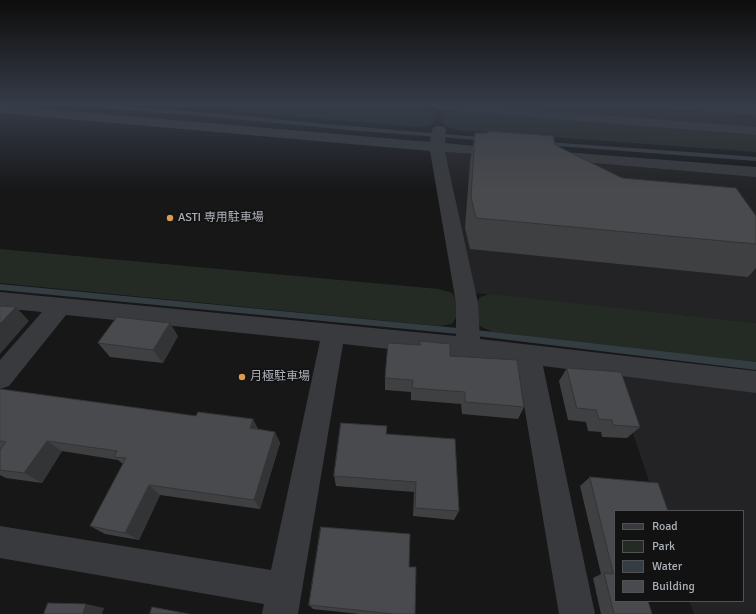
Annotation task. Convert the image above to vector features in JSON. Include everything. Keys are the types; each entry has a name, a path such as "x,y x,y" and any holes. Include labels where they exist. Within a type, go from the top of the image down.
{"street":[{"path":"290,134 335,138 438,139 515,153"},
{"path":"438,139 467,303 468,347"},
{"path":"538,155 756,172"},
{"path":"0,300 468,347 756,382"},
{"path":"0,378 61,306"},
{"path":"0,542 282,602 333,333"},
{"path":"528,354 577,614"}],"shaded area":[{"path":"448,152 756,176 756,323 473,293 444,154"},
{"path":"613,374 756,392 756,614 694,614 689,602 744,602 744,510 659,510"}],"green space":[{"path":"507,134 739,134 756,135 756,152"},
{"path":"0,249 439,289 452,293 458,305 458,312 452,324 439,326 0,283"},
{"path":"490,294 756,323 756,363 493,332 480,326 476,319 476,308 480,297"}],"water":[{"path":"394,134 442,134 756,157 756,161"}],"building":[{"path":"475,134 522,134 553,136 555,145 622,178 736,188 756,216 756,244 476,218 471,197"},
{"path":"0,306 16,307 0,324"},
{"path":"117,317 170,323 153,350 98,343"},
{"path":"420,341 450,344 450,356 517,360 524,407 465,402 465,392 412,388 413,380 385,378 388,343 420,345"},
{"path":"567,368 621,372 640,427 613,425 612,420 599,419 596,410 577,408"},
{"path":"0,389 196,416 198,412 253,419 250,428 275,432 254,500 149,485 125,533 90,526 126,458 114,457 117,451 47,441 24,473 0,470 0,450 6,442 0,441"},
{"path":"341,423 387,426 386,434 455,439 459,511 415,508 416,482 334,476"},
{"path":"590,477 658,483 668,510 614,510 614,602 648,602 652,614 614,614 604,573 613,574"},
{"path":"321,527 410,534 409,567 416,567 415,614 394,614 309,605"},
{"path":"48,603 86,604 83,614 44,614"},
{"path":"152,607 189,614 150,614"}],"waterway":[{"path":"0,287 458,331"},
{"path":"476,333 756,366"}],"place":[{"name":"ASTI 専用駐車場","path":"170,218"},
{"name":"月極駐車場","path":"242,377"}]}
